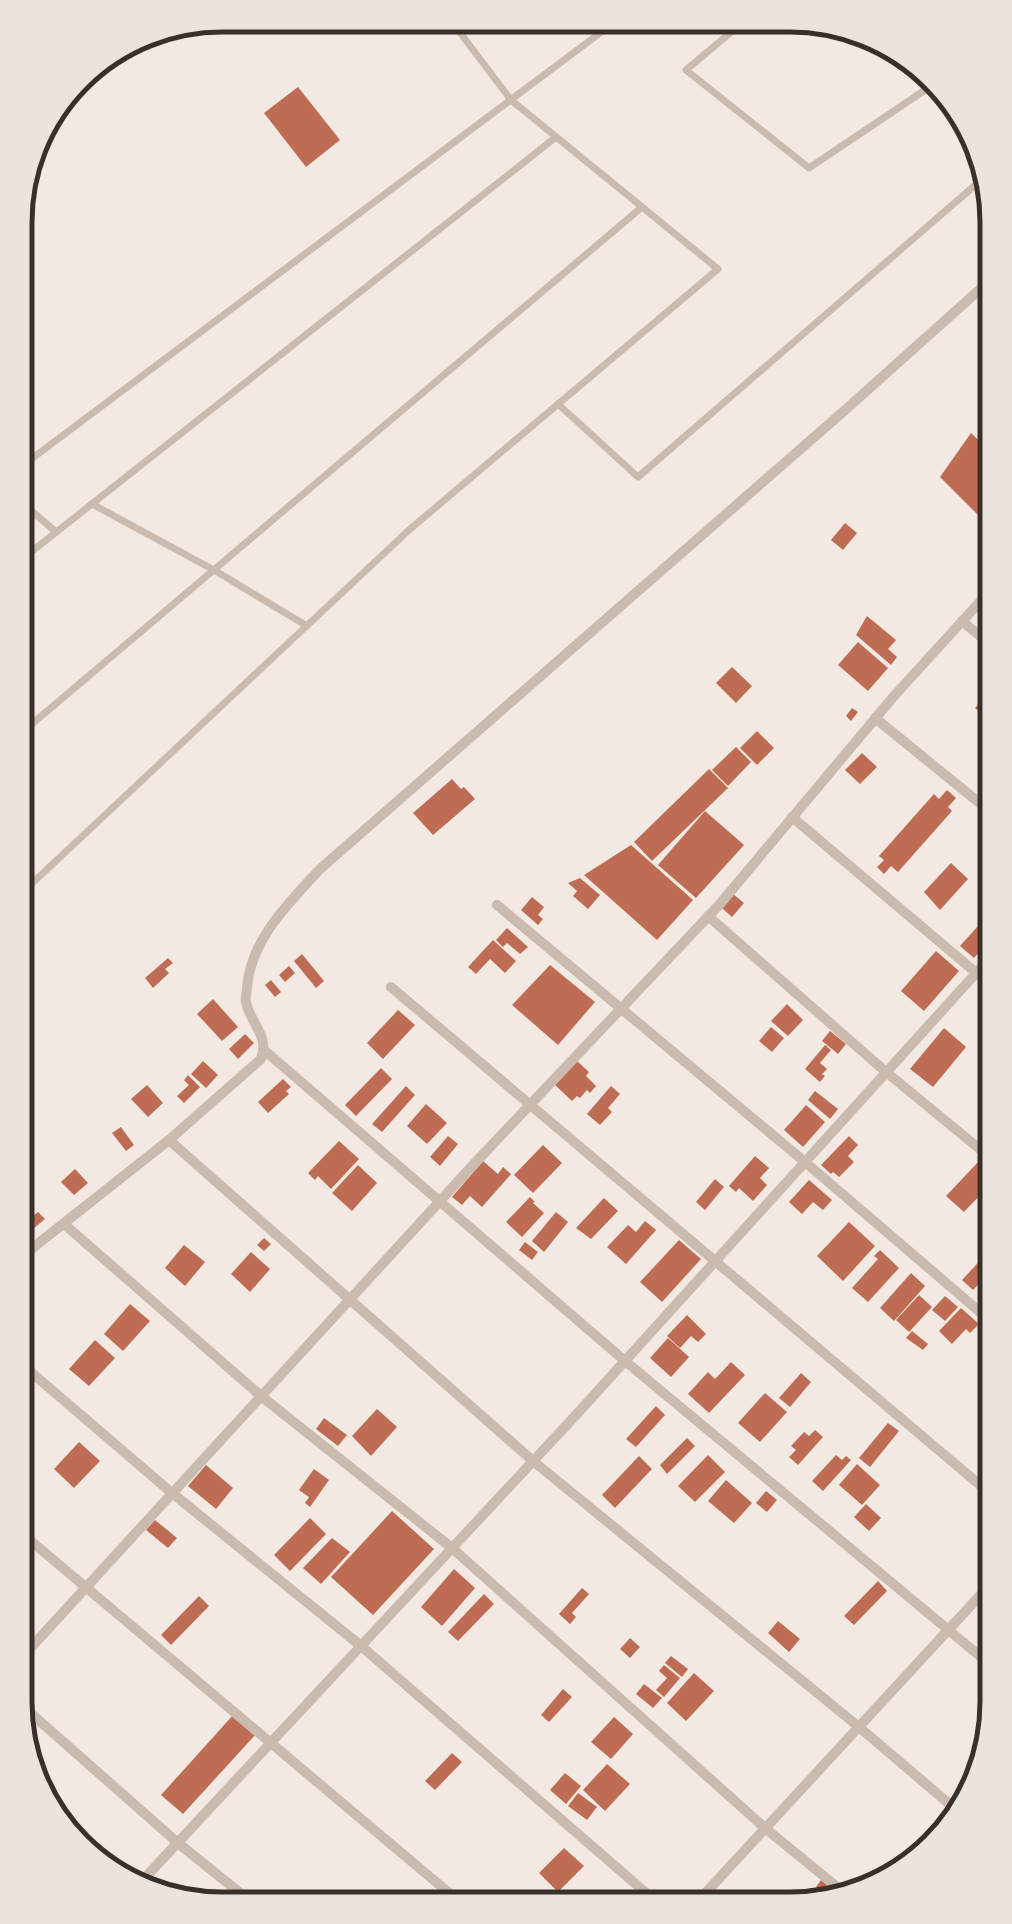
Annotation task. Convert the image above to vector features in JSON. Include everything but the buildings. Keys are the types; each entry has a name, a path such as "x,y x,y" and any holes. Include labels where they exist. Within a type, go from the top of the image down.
{"street":[{"path":"32,1249 169,1140 260,1059 264,1050 262,1038 246,1001 248,972 262,939 285,907 320,869 838,417 980,289"},
{"path":"32,1646 439,1202 708,916 876,718 980,602"},
{"path":"962,621 980,636"},
{"path":"876,718 980,803"},
{"path":"792,817 980,976"},
{"path":"497,905 805,1162 980,1312"},
{"path":"708,916 886,1072 980,1149"},
{"path":"147,1877 625,1361 980,969"},
{"path":"391,987 980,1485"},
{"path":"264,1050 625,1361 980,1656"},
{"path":"169,1140 533,1461 860,1727 950,1805"},
{"path":"64,1224 261,1396 452,1548 765,1828 837,1886"},
{"path":"32,1374 172,1493 361,1646 645,1892"},
{"path":"32,1542 87,1586 448,1892"},
{"path":"706,1892 980,1596"},
{"path":"32,1713 178,1843 239,1892"}],"lane":[{"path":"32,883 409,530 718,269 511,100 460,32"},
{"path":"32,459 601,32"},
{"path":"731,32 686,70 809,168 926,90"},
{"path":"32,551 556,137"},
{"path":"558,404 638,477 976,185"},
{"path":"32,724 642,207"},
{"path":"92,504 214,570 307,626"},
{"path":"32,511 56,532"}]}
